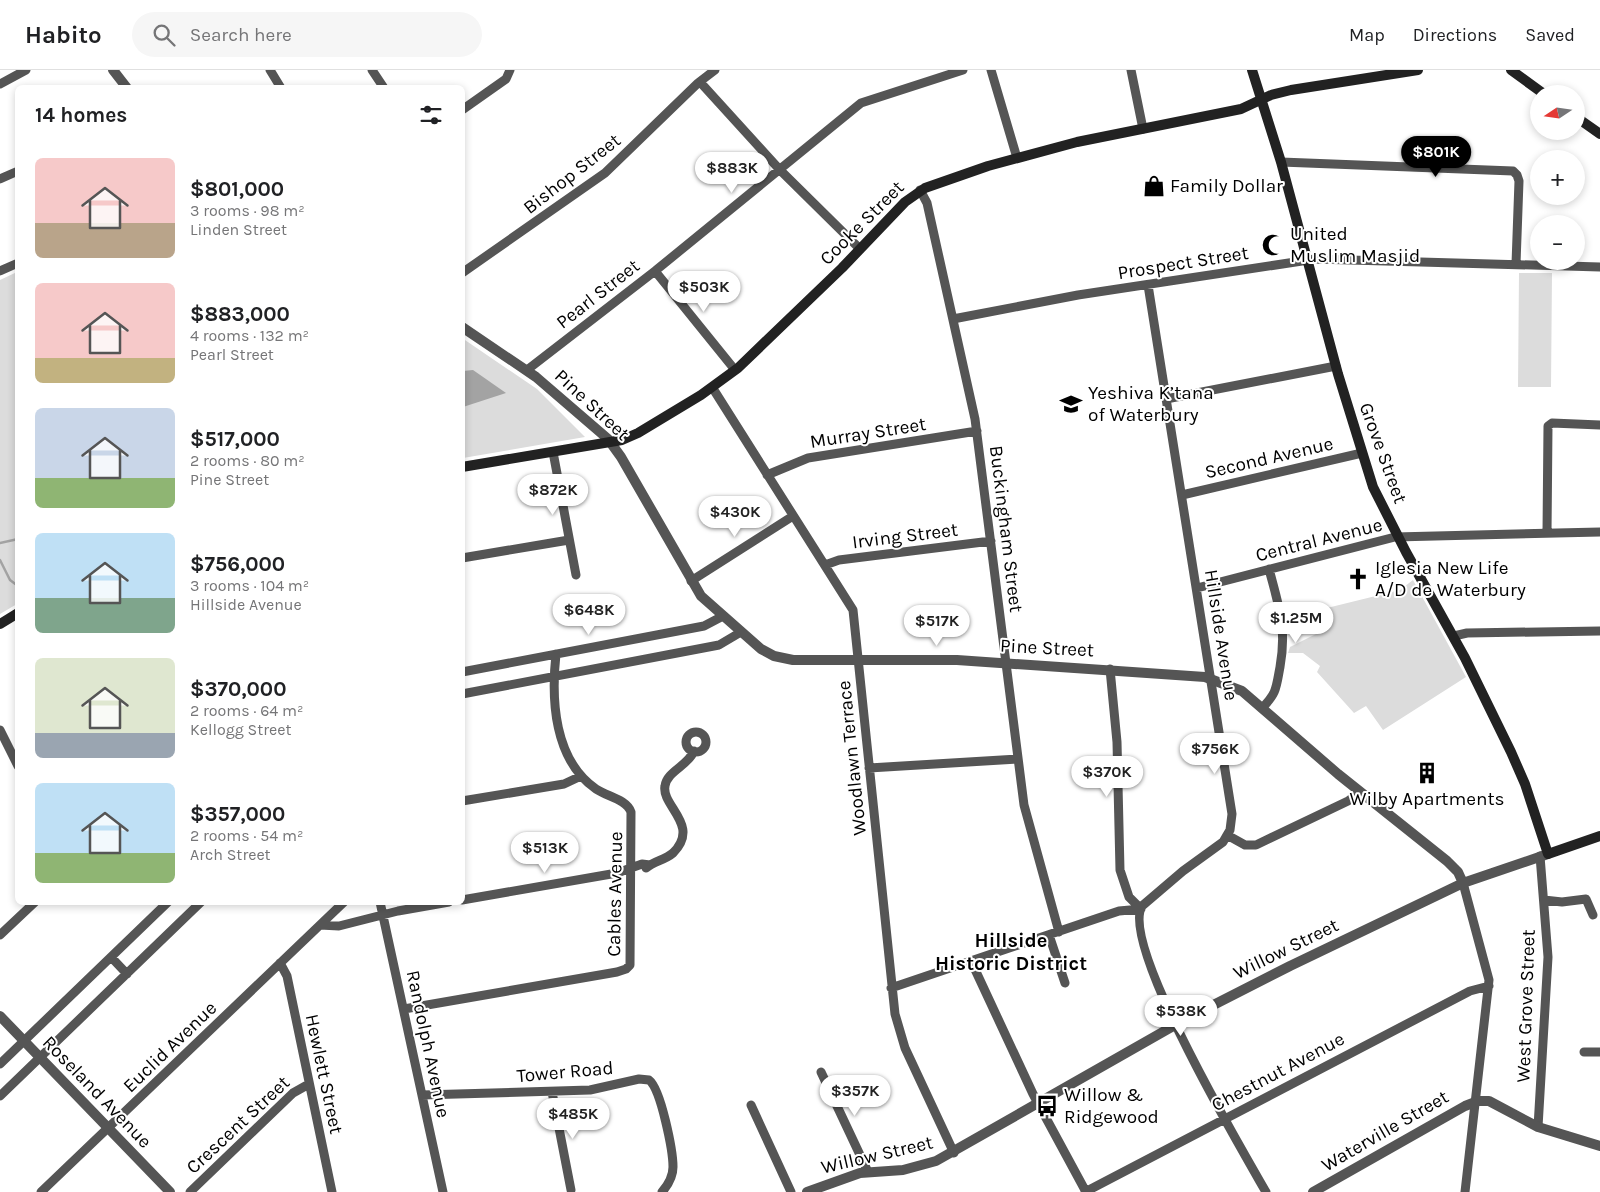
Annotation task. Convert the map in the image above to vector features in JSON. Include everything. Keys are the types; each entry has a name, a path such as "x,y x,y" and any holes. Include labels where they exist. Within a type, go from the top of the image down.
{"main road":[{"name":"Grove Street","path":"1252,70 1282,162 1336,366 1362,454 1376,493 1398,537 1454,636 1515,761 1544,855"},
{"name":"Cooke Street","path":"465,466 610,442 633,436 712,387 735,370 860,250 905,202 920,190 957,176 1017,158 1077,142 1242,109 1271,95 1291,90 1418,70"},
{"path":"1510,70 1531,85"},
{"path":"1585,123 1600,134"},
{"path":"0,624 15,615"},
{"name":"Willow Street","path":"1544,855 1600,836"}],"street":[{"path":"0,84 26,70"},
{"path":"113,70 125,85"},
{"path":"270,70 279,85"},
{"path":"372,70 382,85"},
{"path":"465,108 506,79 510,75 510,70"},
{"name":"Bishop Street","path":"465,271 605,174 700,82 715,70"},
{"name":"Pearl Street","path":"527,370 655,271 861,103 964,70"},
{"path":"992,70 1017,158"},
{"path":"1131,70 1143,129"},
{"path":"700,82 780,170 860,250"},
{"path":"1282,162 1512,171 1517,174 1518,181 1516,264"},
{"path":"0,178 15,172"},
{"name":"Buckingham Street","path":"920,190 927,203 977,431 1025,812 1059,932"},
{"name":"Prospect Street","path":"953,319 1148,285 1308,260 1600,267"},
{"path":"0,271 15,264"},
{"path":"655,271 735,370"},
{"name":"Hillside Avenue","path":"1148,285 1232,805 1232,822 1227,836"},
{"name":"Pine Street","path":"465,329 527,370 610,442 621,456 691,581 705,600 761,649 780,658 957,660 1189,674 1212,679 1239,689 1360,792 1447,861 1458,872 1463,883"},
{"path":"1166,400 1336,366"},
{"name":"Woodlawn Terrace","path":"712,387 853,610 894,1014 902,1041 954,1153"},
{"path":"1547,533 1548,424 1600,425"},
{"name":"Murray Street","path":"767,475 808,458 977,431"},
{"path":"552,452 576,575"},
{"name":"Second Avenue","path":"1182,495 1362,454"},
{"path":"691,581 793,516"},
{"name":"Central Avenue","path":"1197,588 1398,537 1600,532"},
{"path":"465,557 569,540"},
{"name":"Irving Street","path":"825,565 839,560 990,541"},
{"path":"1262,708 1274,694 1284,639 1283,622 1269,569"},
{"path":"465,671 704,626 723,616"},
{"path":"1454,636 1467,633 1600,631"},
{"path":"465,693 719,645 741,632"},
{"name":"Cables Avenue","path":"404,1009 626,969 630,965 632,869 630,809 626,804 596,788 582,776 569,758 563,744 553,690 556,654"},
{"path":"1110,669 1117,742 1120,870 1129,897 1141,909"},
{"path":"0,730 15,760"},
{"path":"465,899 632,869 644,870 650,865 670,856 680,842 681,822 666,796 664,786 669,778 689,761 694,751"},
{"path":"869,768 1018,759"},
{"path":"465,800 564,784 582,776"},
{"path":"891,988 1119,911 1141,909 1183,871 1220,844 1227,836 1245,845 1256,845 1348,801 1360,792"},
{"name":"Willow Street","path":"806,1192 828,1188 868,1172 903,1170 925,1165 954,1153 1176,1025 1298,963 1463,883 1544,855"},
{"name":"West Grove Street","path":"1538,1127 1548,957 1544,900 1544,855"},
{"path":"1463,883 1487,968 1488,986 1465,1192"},
{"path":"1544,900 1562,902 1586,899 1593,915"},
{"path":"0,936 32,905"},
{"path":"0,1064 165,905"},
{"path":"0,1096 198,905"},
{"name":"Euclid Avenue","path":"41,1192 341,905"},
{"name":"Randolph Avenue","path":"381,905 443,1192"},
{"path":"320,925 339,926 435,905"},
{"path":"1141,909 1139,922 1145,951 1176,1025 1224,1119 1266,1192"},
{"path":"1049,935 1066,983"},
{"path":"111,958 127,974"},
{"path":"972,962 1038,1104 1086,1192"},
{"name":"Hewlett Street","path":"280,963 286,974 332,1192"},
{"name":"Chestnut Avenue","path":"1086,1192 1470,990 1488,986"},
{"name":"Roseland Avenue","path":"0,1016 170,1192"},
{"path":"1584,1052 1600,1052"},
{"path":"821,1072 868,1172"},
{"name":"Tower Road","path":"422,1095 597,1090 642,1078 651,1081 658,1092 673,1162 672,1176 662,1192"},
{"name":"Crescent Street","path":"190,1192 296,1090 309,1084"},
{"path":"552,1092 571,1190"},
{"path":"1475,1102 1489,1101 1538,1127 1600,1146"},
{"name":"Waterville Street","path":"1313,1192 1475,1102"},
{"path":"752,1105 791,1192"}],"shaded area":[{"path":"15,273 15,605 0,614 0,280"},
{"path":"1519,273 1552,273 1551,387 1518,387"},
{"path":"465,340 537,389 585,437 465,458"},
{"path":"473,370 506,393 465,406 465,371"},
{"path":"1413,580 1466,677 1383,730 1366,706 1354,713 1317,672 1320,666 1303,653 1288,653 1290,647 1332,626 1327,608 1400,590"}],"waterway":[{"path":"0,543 15,540"},
{"path":"0,560 10,580 15,584"}],"place":[{"name":"Family Dollar","path":"1154,186"},
{"name":"United Muslim Masjid","path":"1273,245"},
{"name":"Yeshiva K’tana of Waterbury","path":"1071,404"},
{"name":"Iglesia New Life A/D de Waterbury","path":"1358,579"},
{"name":"Wilby Apartments","path":"1427,773"},
{"name":"Willow & Ridgewood","path":"1047,1106"}],"district":[{"name":"Hillside Historic District","path":"1011,952"}]}
